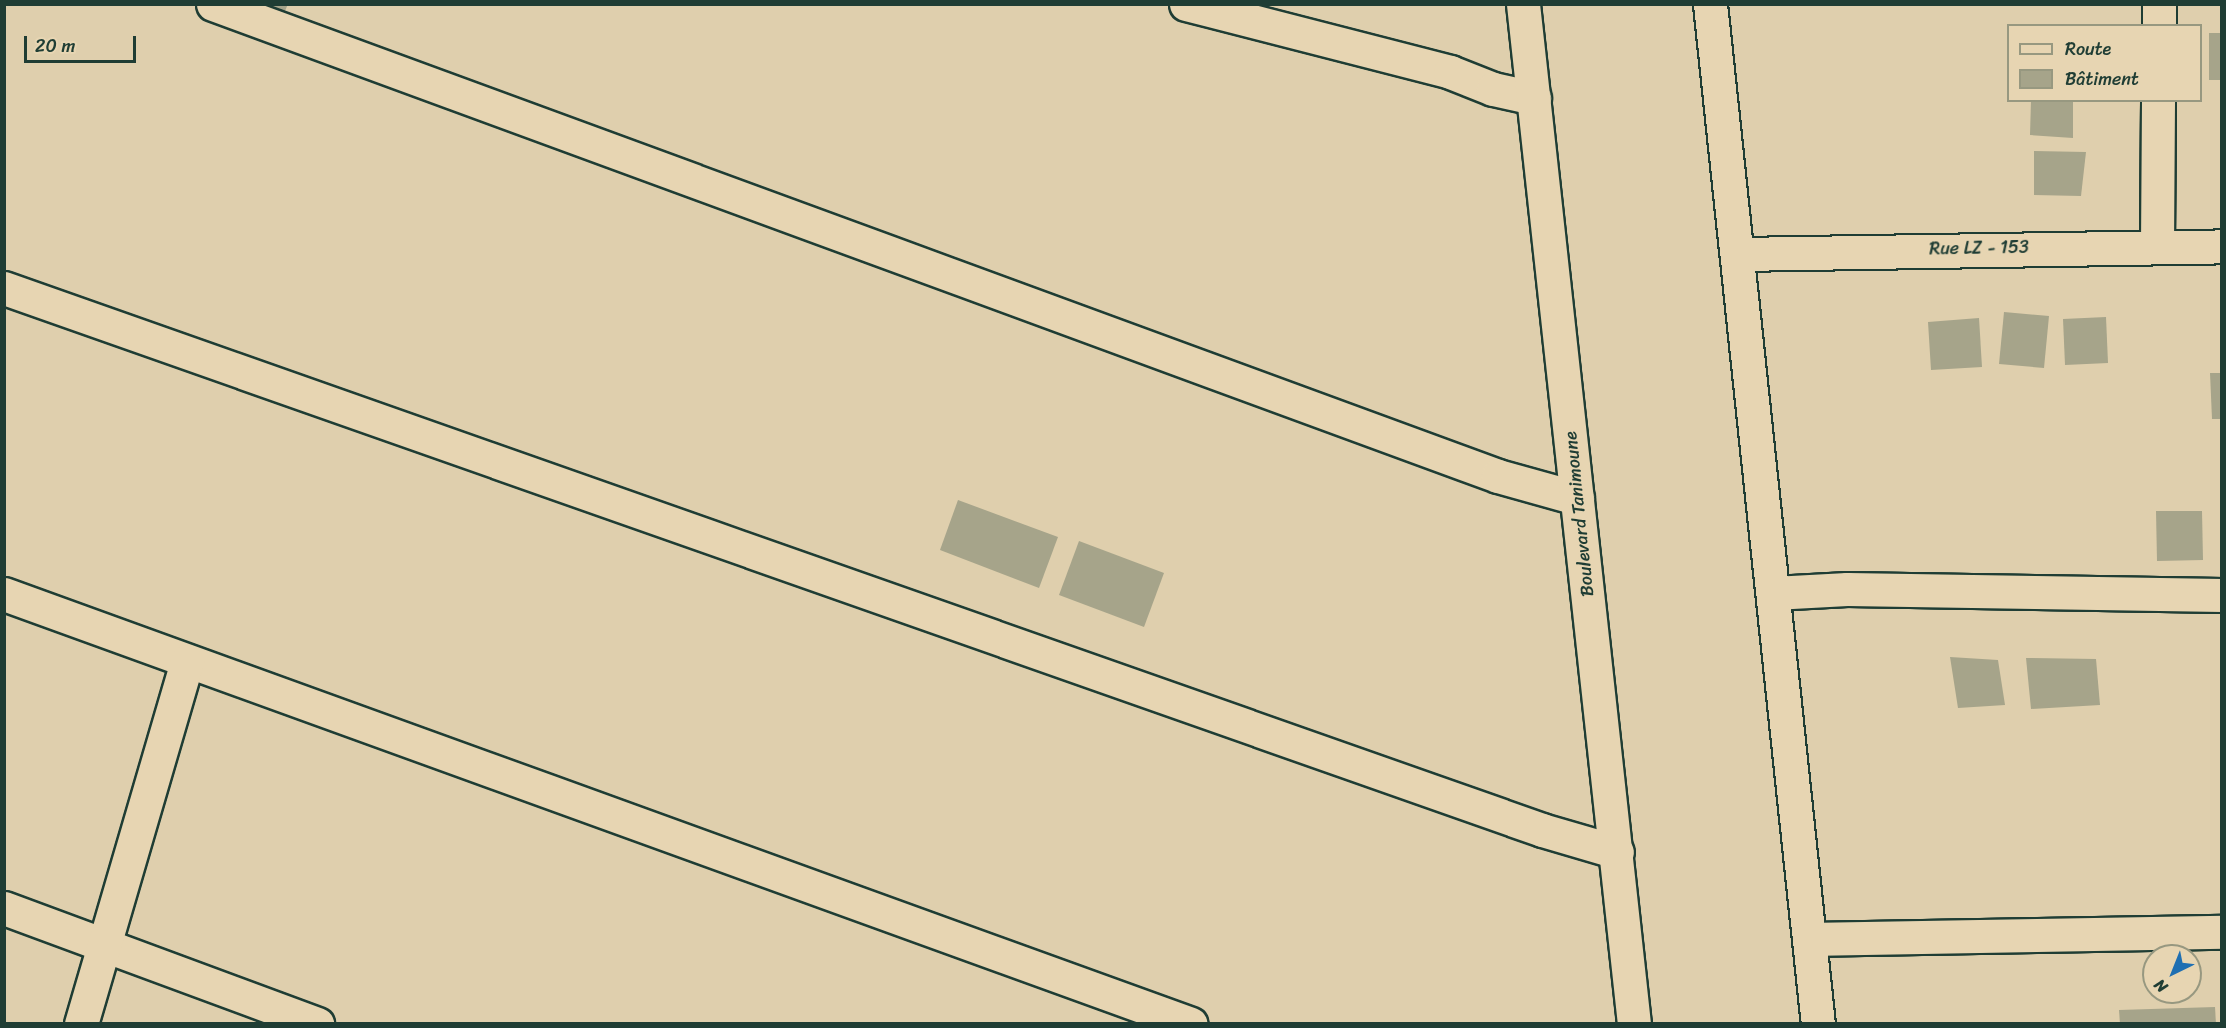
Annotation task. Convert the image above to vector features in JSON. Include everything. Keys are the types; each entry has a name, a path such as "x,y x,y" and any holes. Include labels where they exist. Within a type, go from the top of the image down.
{"street":[{"path":"213,4 1487,472 1536,489 1578,498"},
{"path":"1186,4 1450,72 1493,89 1534,98"},
{"name":"Boulevard Tanimoune","path":"1523,4 1634,1023"},
{"path":"1710,4 1818,1023"},
{"path":"2159,4 2159,24"},
{"path":"2157,245 2158,102"},
{"name":"Rue LZ - 153","path":"1737,254 2157,245 2222,246"},
{"path":"4,288 1542,830 1617,852"},
{"path":"1773,593 1847,589 2222,596"},
{"path":"4,594 1191,1023"},
{"path":"81,1023 187,661"},
{"path":"4,908 317,1023"},
{"path":"1809,939 2222,932"}],"building":[{"path":"251,4 288,4 282,18"},
{"path":"2209,33 2222,33 2222,80 2209,80"},
{"path":"2031,102 2073,102 2073,138 2030,135"},
{"path":"2034,151 2086,152 2081,196 2034,195"},
{"path":"2004,312 2049,316 2044,368 1999,364"},
{"path":"2106,317 2108,363 2065,365 2063,319"},
{"path":"1979,318 1982,367 1931,370 1928,322"},
{"path":"2210,373 2222,373 2222,419 2212,419"},
{"path":"958,500 1058,537 1039,588 940,550"},
{"path":"2156,511 2202,511 2203,560 2157,561"},
{"path":"1079,541 1164,573 1144,627 1059,595"},
{"path":"1950,657 1998,660 2005,705 1958,708"},
{"path":"2026,658 2096,659 2100,705 2031,709"},
{"path":"2215,1007 2216,1024 2120,1024 2119,1010"}]}
